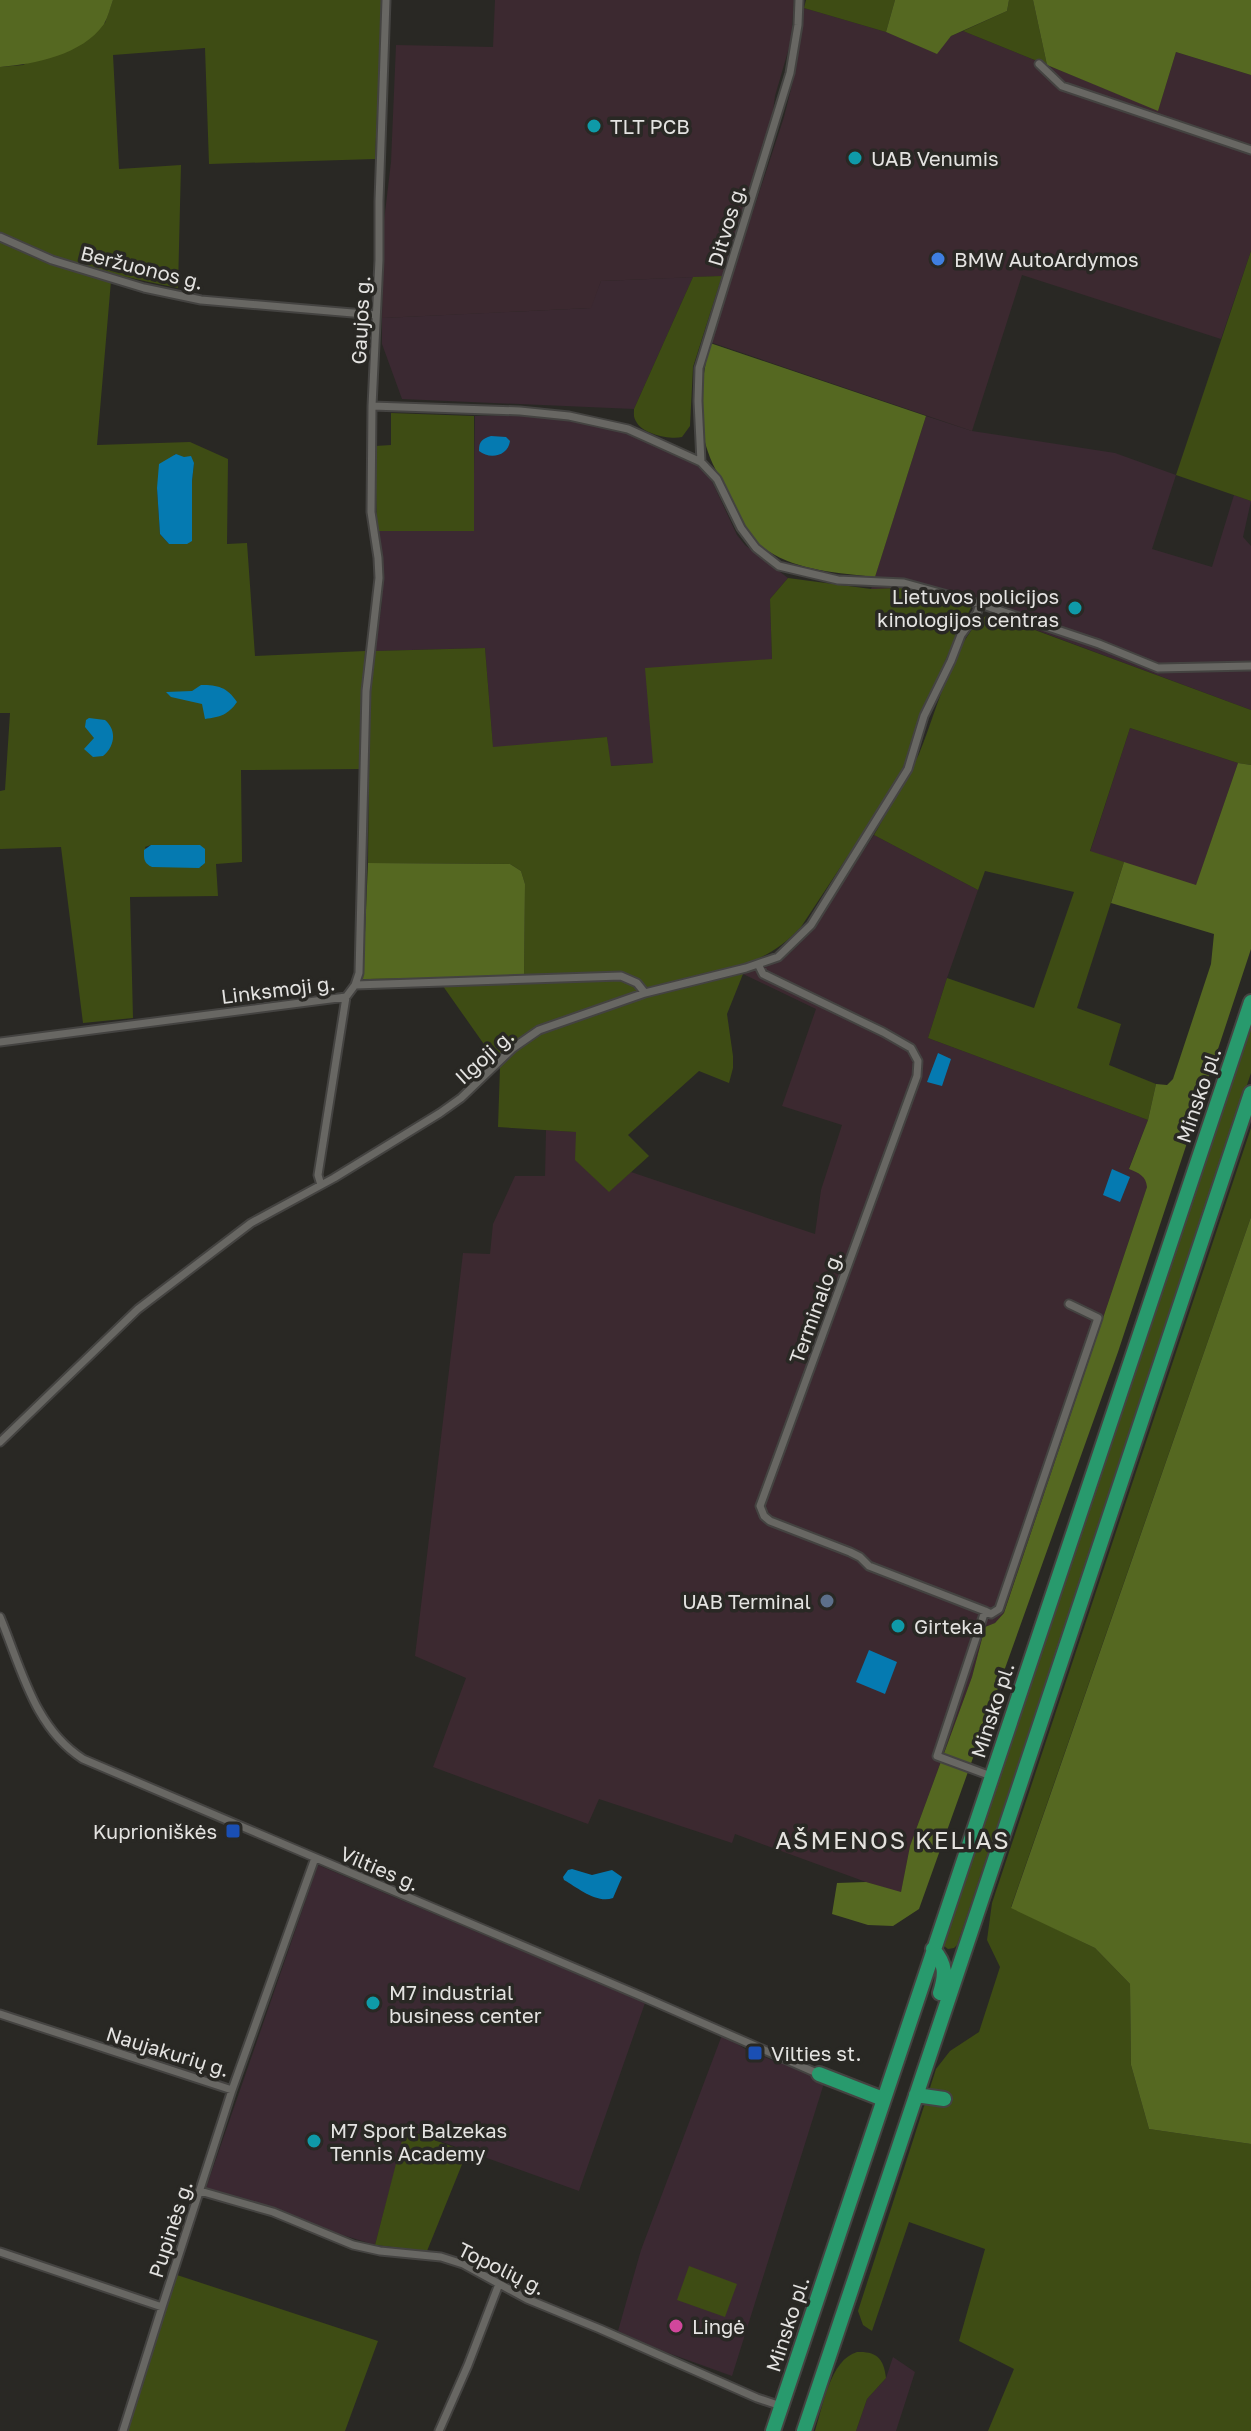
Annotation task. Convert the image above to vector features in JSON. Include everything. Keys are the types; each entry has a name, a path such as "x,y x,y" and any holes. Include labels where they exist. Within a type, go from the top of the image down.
{"highway":[{"name":"Minsko pl.","path":"773,2431 1251,1002"},
{"path":"804,2431 1251,1093"},
{"path":"924,2067 928,2031 944,1981 942,1959 933,1949"},
{"path":"819,2074 883,2099"},
{"path":"916,2095 944,2099"}],"street":[{"name":"Gaujos g.","path":"355,985 359,973 366,691 379,578 371,512 372,406 386,0"},
{"name":"Ditvos g.","path":"701,462 699,368 790,73 799,0"},
{"path":"1039,64 1062,86 1251,150"},
{"name":"Beržuonos g.","path":"0,237 52,260 172,294 201,300 376,315"},
{"path":"372,406 520,411 569,416 628,429 701,462 717,479 741,528 756,548 779,566 838,580 904,583 980,604 1099,644 1158,668 1251,666"},
{"name":"Ilgoji g.","path":"0,1442 138,1309 251,1223 440,1113 461,1098 513,1048 539,1030 645,993 758,964 778,957 791,946 811,925 908,769 924,716 961,635 980,604"},
{"name":"Terminalo g.","path":"758,964 763,974 911,1048 918,1061 917,1076 761,1510 770,1521 850,1552 869,1566 985,1611"},
{"name":"Linksmoji g.","path":"0,1042 346,997 355,985 621,976 637,983 645,993"},
{"path":"321,1185 318,1175 346,997"},
{"path":"991,1776 937,1756 985,1611 991,1614 999,1609 1098,1318 1069,1304"},
{"name":"Vilties g.","path":"0,1617 48,1727 64,1746 83,1759 819,2074"},
{"name":"Naujakurių g.","path":"0,2014 232,2090 315,1858"},
{"name":"Pupinės g.","path":"0,2252 162,2307 232,2090"},
{"name":"Topolių g.","path":"200,2191 273,2212 353,2245 441,2257 463,2264 527,2299 781,2406"},
{"path":"439,2431 499,2284"},
{"path":"123,2431 162,2307"}],"shaded area":[{"path":"495,0 794,0 791,41 775,96 771,126 722,276 601,281 591,308 382,318 384,221 391,162 396,45 493,47"},
{"path":"804,8 886,32 936,53 951,36 963,31 1158,110 1176,52 1251,75 1251,251 1221,339 1022,275 972,431 710,342 784,117 796,69"},
{"path":"693,277 634,409 402,399 382,344 382,318 590,308 601,281"},
{"path":"515,415 619,430 694,463 710,477 737,535 745,545 788,578 770,599 772,659 653,763 610,766 607,737 493,748 485,648 375,651 382,602 382,566 377,531 473,531 475,416"},
{"path":"926,416 972,431 1115,453 1176,475 1152,549 1212,567 1234,495 1251,501 1243,537 1251,546 1251,710 972,606 871,589"},
{"path":"1130,728 1238,763 1196,886 1090,852"},
{"path":"874,835 978,890 928,1038 1148,1120 1129,1168 1147,1180 1147,1187 1004,1613 995,1623 985,1627 972,1677 910,1846 901,1893 735,1834 732,1843 599,1799 588,1824 433,1767 466,1678 415,1656 463,1253 490,1254 493,1224 515,1176 545,1176 546,1130 576,1132 609,1191 631,1172 815,1234 821,1190 842,1125 782,1106 816,1009 743,974 789,954 799,944"},
{"path":"318,1865 645,2003 579,2191 406,2129 375,2245 336,2233 276,2208 206,2188"},
{"path":"722,2035 747,2050 825,2080 732,2376 657,2349 618,2331 641,2250"},
{"path":"893,2357 915,2372 896,2431 856,2431 867,2399 886,2378"}],"green space":[{"path":"0,0 113,0 104,24 83,43 57,56 0,67"},
{"path":"113,0 382,0 375,159 209,164 205,48 113,55 119,169 181,165 178,288 77,264 0,234 0,67 23,65 105,23"},
{"path":"806,0 895,0 886,32 804,8"},
{"path":"895,0 1009,0 1007,11 951,36 937,54 886,32"},
{"path":"1009,0 1033,0 1047,65 963,31 1007,11"},
{"path":"1033,0 1251,0 1251,75 1176,52 1158,111 1047,65"},
{"path":"0,242 111,281 97,445 190,442 228,459 227,544 247,543 255,656 365,651 361,769 241,770 242,862 216,864 218,896 130,897 133,1018 83,1023 61,847 0,849 0,791 5,790 10,713 0,713","holes":["175,454 194,463 192,541 169,544 160,534 157,488","151,845 202,867 152,867 145,847"]},
{"path":"1251,251 1251,501 1176,475"},
{"path":"722,276 693,367 690,426 682,437 677,438 651,433 637,423 634,409 693,277"},
{"path":"710,343 926,416 875,577 793,563 768,551 750,533 713,464 704,439 702,398"},
{"path":"391,413 474,416 474,531 377,531 375,446 391,445"},
{"path":"788,578 871,589 921,591 972,606 956,636 892,789 801,927 774,950 742,965 743,974 727,1014 733,1056 729,1083 699,1071 628,1135 649,1156 609,1192 575,1160 576,1132 498,1127 500,1067 438,979 524,977 525,884 521,871 510,864 368,863 370,693 375,651 485,648 493,747 607,737 611,766 653,763 645,668 772,659 770,599"},
{"path":"986,616 997,616 1251,710 1251,765 1130,728 1090,851 1124,862 1077,1008 1121,1024 1109,1065 1156,1084 1148,1120 928,1038 947,978 1034,1008 1074,892 985,871 978,890 874,835 919,754 955,659 975,626"},
{"path":"1238,763 1251,765 1251,949 1118,1352 919,1909 893,1926 868,1925 832,1914 837,1883 866,1882 901,1892 910,1846 972,1677 985,1627 995,1623 1004,1613 1147,1187 1141,1175 1129,1169 1148,1120 1156,1084 1167,1085 1173,1079 1211,964 1214,934 1111,903 1124,862 1196,885"},
{"path":"368,863 510,864 521,871 525,884 524,977 363,979"},
{"path":"1251,1021 1251,1073 957,1945 948,1949 943,1939"},
{"path":"1251,1128 1251,1217 1011,1907 1095,1948 1130,1984 1131,2065 1149,2129 1251,2144 1251,2431 988,2431 1014,2369 959,2341 985,2249 909,2222 872,2331 863,2325 858,2311 936,2069 950,2051 979,2032 1000,1967 987,1940 992,1903"},
{"path":"1251,1217 1251,2144 1149,2129 1131,2065 1130,1984 1095,1948 1011,1908"},
{"path":"405,2129 467,2152 427,2251 375,2245"},
{"path":"689,2266 737,2284 725,2317 677,2300"},
{"path":"177,2275 378,2341 345,2431 127,2431"},
{"path":"857,2352 870,2353 878,2358 886,2378 867,2399 856,2431 815,2431 834,2374 840,2364"}],"water":[{"path":"491,436 506,437 510,441 509,446 493,456 483,454 479,451 480,445"},
{"path":"176,454 191,456 194,463 192,541 187,544 169,544 160,534 159,464"},
{"path":"201,685 222,688 237,702 223,715 205,719 202,704 171,697 166,692 192,691"},
{"path":"89,718 105,720 113,733 112,743 103,756 93,757 84,749 94,738 85,727"},
{"path":"151,845 200,845 205,849 205,863 199,868 152,867 144,855 144,850"},
{"path":"938,1053 951,1059 942,1086 927,1082"},
{"path":"1112,1169 1130,1177 1120,1202 1103,1195"},
{"path":"869,1650 897,1662 885,1694 856,1682"},
{"path":"568,1870 592,1875 612,1870 622,1877 613,1898 601,1899 564,1880"}],"place":[{"name":"TLT PCB","path":"594,126"},
{"name":"UAB Venumis","path":"855,158"},
{"name":"BMW AutoArdymos","path":"938,259"},
{"name":"Lietuvos policijos kinologijos centras","path":"1075,608"},
{"name":"UAB Terminal","path":"827,1601"},
{"name":"Girteka","path":"898,1626"},
{"name":"Kuprioniškės","path":"233,1831"},
{"name":"M7 industrial business center","path":"373,2003"},
{"name":"Vilties st.","path":"755,2053"},
{"name":"M7 Sport Balzekas Tennis Academy","path":"314,2141"},
{"name":"Lingė","path":"676,2326"}],"district":[{"name":"AŠMENOS KELIAS","path":"893,1839"}]}
